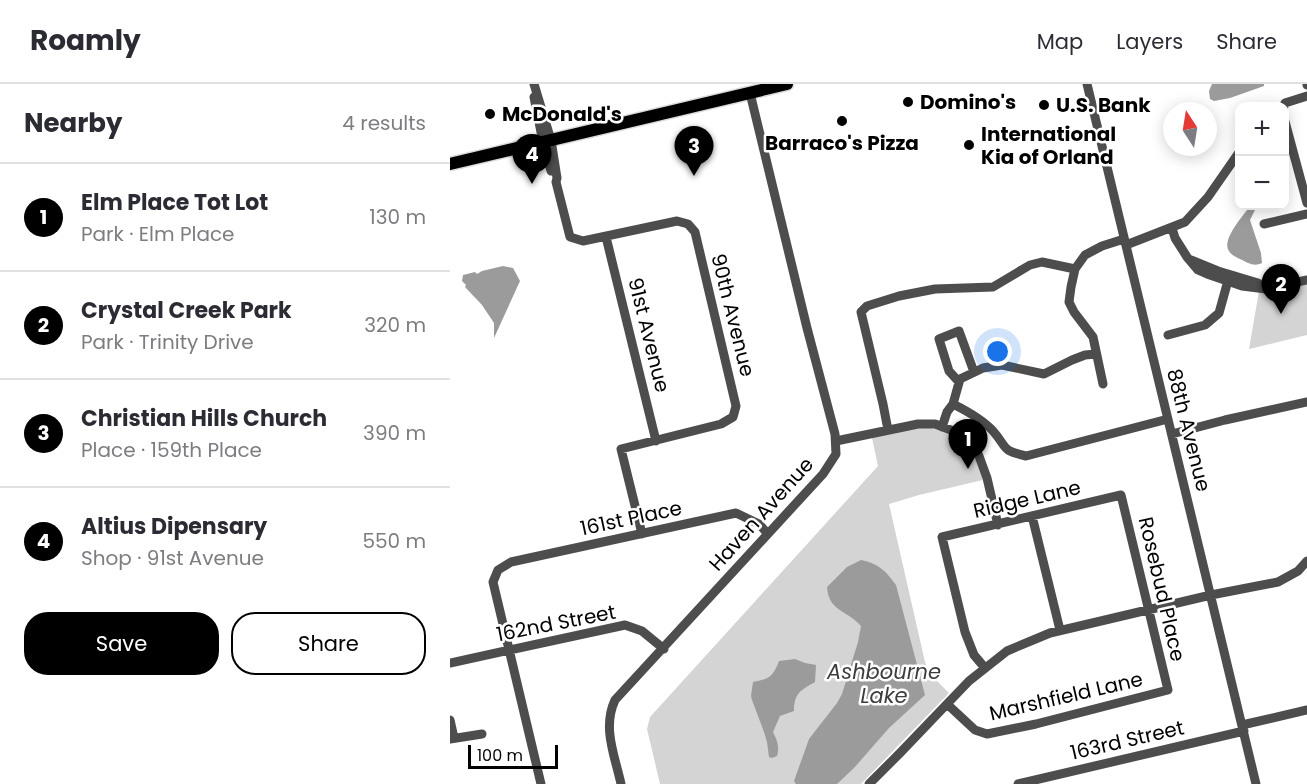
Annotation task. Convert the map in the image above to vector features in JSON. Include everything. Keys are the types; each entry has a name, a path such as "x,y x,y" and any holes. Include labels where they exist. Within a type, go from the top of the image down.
{"main road":[{"path":"450,164 787,84"}],"street":[{"name":"88th Avenue","path":"1087,84 1256,784"},
{"path":"535,88 540,98 547,141 570,237 583,241 606,237"},
{"path":"750,93 836,441 918,424 935,424 957,432 969,441 980,456 998,525"},
{"path":"1289,102 1307,96"},
{"path":"1289,136 1307,202"},
{"path":"1103,384 1093,337 1074,312 1070,302 1075,269 1085,255 1102,246 1125,242 1185,222 1208,196 1236,156"},
{"path":"1264,224 1307,214"},
{"name":"90th Avenue","path":"606,237 677,221 688,224 694,232 734,394 736,406 733,417 721,424 656,441"},
{"path":"1172,228 1175,238 1198,270 1229,278 1253,288 1266,289 1307,280"},
{"name":"91st Avenue","path":"606,237 656,441"},
{"path":"888,430 861,312 867,306 899,296 935,289 993,287 1030,264 1042,262 1075,269"},
{"path":"1168,335 1205,325 1219,312 1229,278"},
{"path":"959,382 949,371 939,339 959,331 974,372"},
{"path":"942,427 947,412 953,404 960,379 974,372 1002,365 1044,374 1085,355 1096,354"},
{"path":"1172,434 1307,402"},
{"path":"953,404 974,415 993,431 1002,446 1010,452 1026,456 1168,419"},
{"path":"642,534 621,449 656,441"},
{"name":"Haven Avenue","path":"621,784 609,728 611,708 621,694 823,474 836,454 836,441"},
{"name":"Ridge Lane","path":"985,668 974,655 965,632 942,537 1121,495"},
{"name":"Rosebud Place","path":"1121,495 1168,690"},
{"name":"161st Place","path":"509,650 493,582 498,570 511,562 736,513 759,524 768,534"},
{"path":"1032,516 1060,630"},
{"path":"869,784 969,681 1006,651 1060,630 1278,582 1298,571 1307,561"},
{"name":"162nd Street","path":"450,663 625,625 642,631 664,649"},
{"path":"509,650 541,784"},
{"name":"Marshfield Lane","path":"947,704 975,730 987,734 1036,724 1168,690"},
{"name":"163rd Street","path":"1018,784 1060,779 1307,710"},
{"path":"450,720 452,738 482,734"}],"shaded area":[{"path":"1307,283 1307,335 1249,349 1259,291"},
{"path":"927,427 957,438 964,444 975,458 983,480 889,504 925,662 929,673 949,693 861,784 660,784 647,729 650,717 878,466 872,438 911,428"}],"water":[{"path":"1212,84 1264,84 1264,86 1214,101 1210,99 1209,91"},
{"path":"1247,210 1255,210 1250,220 1262,263 1256,265 1248,263 1230,252 1227,246 1234,228"},
{"path":"503,266 513,268 520,281 494,338 494,323 462,281 463,275 475,272 477,274"},
{"name":"Ashbourne Lake","path":"861,560 881,568 896,585 925,695 889,728 837,784 796,784 794,781 809,739 842,694 861,626 835,606 828,595 827,587 847,567"},
{"path":"795,659 816,665 815,682 799,693 795,700 794,711 780,716 773,732 778,744 778,753 772,758 769,757 767,742 751,696 753,682 770,676 779,661"}],"place":[{"name":"Domino's","path":"908,102"},
{"name":"U.S. Bank","path":"1044,105"},
{"name":"McDonald's","path":"490,114"},
{"name":"Barraco's Pizza","path":"842,121"},
{"name":"International Kia of Orland","path":"969,145"},
{"name":"Christian Hills Church","path":"694,176"},
{"name":"Altius Dipensary","path":"532,184"},
{"name":"Crystal Creek Park","path":"1281,314"},
{"name":"Elm Place Tot Lot","path":"968,469"}]}
